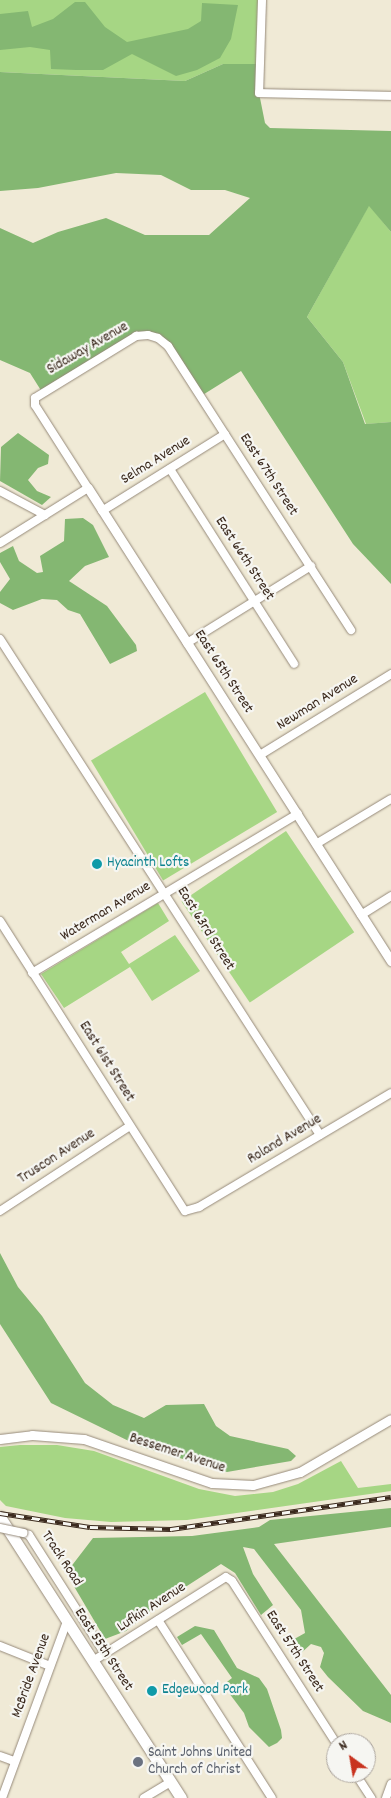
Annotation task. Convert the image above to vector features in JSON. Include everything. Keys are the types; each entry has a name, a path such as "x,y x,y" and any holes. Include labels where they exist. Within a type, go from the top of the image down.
{"main road":[{"name":"East 55th Street","path":"0,1517 181,1798"}],"street":[{"path":"262,0 259,93 391,96"},
{"name":"Sidaway Avenue","path":"35,398 136,336 158,338"},
{"name":"East 67th Street","path":"158,338 168,346 351,630"},
{"name":"East 65th Street","path":"35,398 35,405 102,511 391,961"},
{"name":"Selma Avenue","path":"102,511 225,434"},
{"name":"East 66th Street","path":"170,469 294,664"},
{"path":"0,544 88,488"},
{"path":"0,491 45,516"},
{"path":"187,643 311,566"},
{"name":"East 63rd Street","path":"0,638 320,1135"},
{"name":"Newman Avenue","path":"260,755 391,674"},
{"path":"316,844 391,799"},
{"name":"Waterman Avenue","path":"32,972 298,814"},
{"path":"361,914 391,896"},
{"name":"East 61st Street","path":"0,921 182,1209 193,1211"},
{"name":"Roland Avenue","path":"193,1211 391,1093"},
{"name":"Truscon Avenue","path":"0,1211 130,1126"},
{"name":"Bessemer Avenue","path":"0,1439 32,1435 84,1439 212,1483 253,1485 300,1472 391,1419"},
{"name":"Track Road","path":"0,1528 29,1535 105,1654"},
{"name":"Lufkin Avenue","path":"93,1661 226,1577"},
{"name":"East 57th Street","path":"226,1577 232,1581 330,1733"},
{"path":"158,1620 272,1798"},
{"name":"McBride Avenue","path":"2,1798 67,1621"},
{"path":"0,1646 50,1666"},
{"path":"0,1756 14,1761"},
{"path":"144,1798 171,1782"},
{"path":"361,1783 371,1798"},
{"path":"386,1798 391,1784"}],"green space":[{"path":"0,0 262,0 260,64 223,64 185,81 0,72"},
{"path":"75,2 85,2 105,27 127,42 188,29 201,21 202,3 238,5 231,39 220,58 197,70 176,76 132,54 103,70 76,70 51,69 50,50 30,47 0,50 0,14 28,11 32,27 53,19"},
{"path":"223,64 260,64 259,93 265,123 270,128 391,131 391,232 369,206 307,317 343,362 365,424 391,422 391,584 353,544 241,371 201,396 158,338 136,336 42,392 30,373 0,360 0,228 33,243 58,232 106,218 145,235 209,235 250,198 225,190 191,190 161,175 116,173 38,188 0,191 0,72 185,81"},
{"path":"369,205 391,232 391,422 366,424 343,362 307,317"},
{"path":"18,433 49,455 48,464 38,468 28,480 37,491 51,497 42,505 0,481 1,447"},
{"path":"83,518 93,525 109,557 85,566 69,581 107,606 136,645 137,651 110,664 80,614 68,610 57,600 42,599 13,610 0,603 0,592 10,579 0,562 0,553 13,546 19,561 37,573 43,572 40,556 64,541 65,519"},
{"path":"205,692 277,812 163,881 91,761"},
{"path":"286,831 354,932 250,1003 182,901"},
{"path":"158,903 169,921 121,952 129,964 175,935 200,971 152,1001 130,967 64,1008 41,974"},
{"path":"0,1253 18,1287 42,1316 85,1383 113,1405 144,1418 166,1405 204,1404 216,1426 230,1436 288,1449 296,1456 291,1461 227,1472 139,1446 51,1403 0,1324"},
{"path":"57,1445 94,1451 199,1489 235,1496 273,1492 298,1484 341,1461 358,1488 391,1484 391,1491 187,1520 111,1522 65,1518 6,1506 0,1500 0,1447"},
{"path":"391,1508 391,1527 274,1544 391,1695 391,1723 363,1711 328,1677 320,1667 324,1653 321,1647 311,1644 299,1655 293,1649 289,1642 305,1633 301,1610 254,1549 243,1547 253,1574 273,1605 261,1615 235,1573 221,1564 159,1604 126,1631 105,1639 72,1583 70,1568 93,1538 192,1536 259,1527 270,1520"},
{"path":"195,1626 214,1630 237,1668 259,1678 267,1689 281,1730 282,1738 277,1743 269,1747 249,1727 244,1713 223,1685 232,1678 201,1634 182,1645 177,1637"}],"railway":[{"path":"0,1513 90,1527 171,1529 391,1497"}],"place":[{"name":"Hyacinth Lofts","path":"97,864"},
{"name":"Edgewood Park","path":"152,1691"},
{"name":"Saint Johns United Church of Christ","path":"138,1762"}]}
